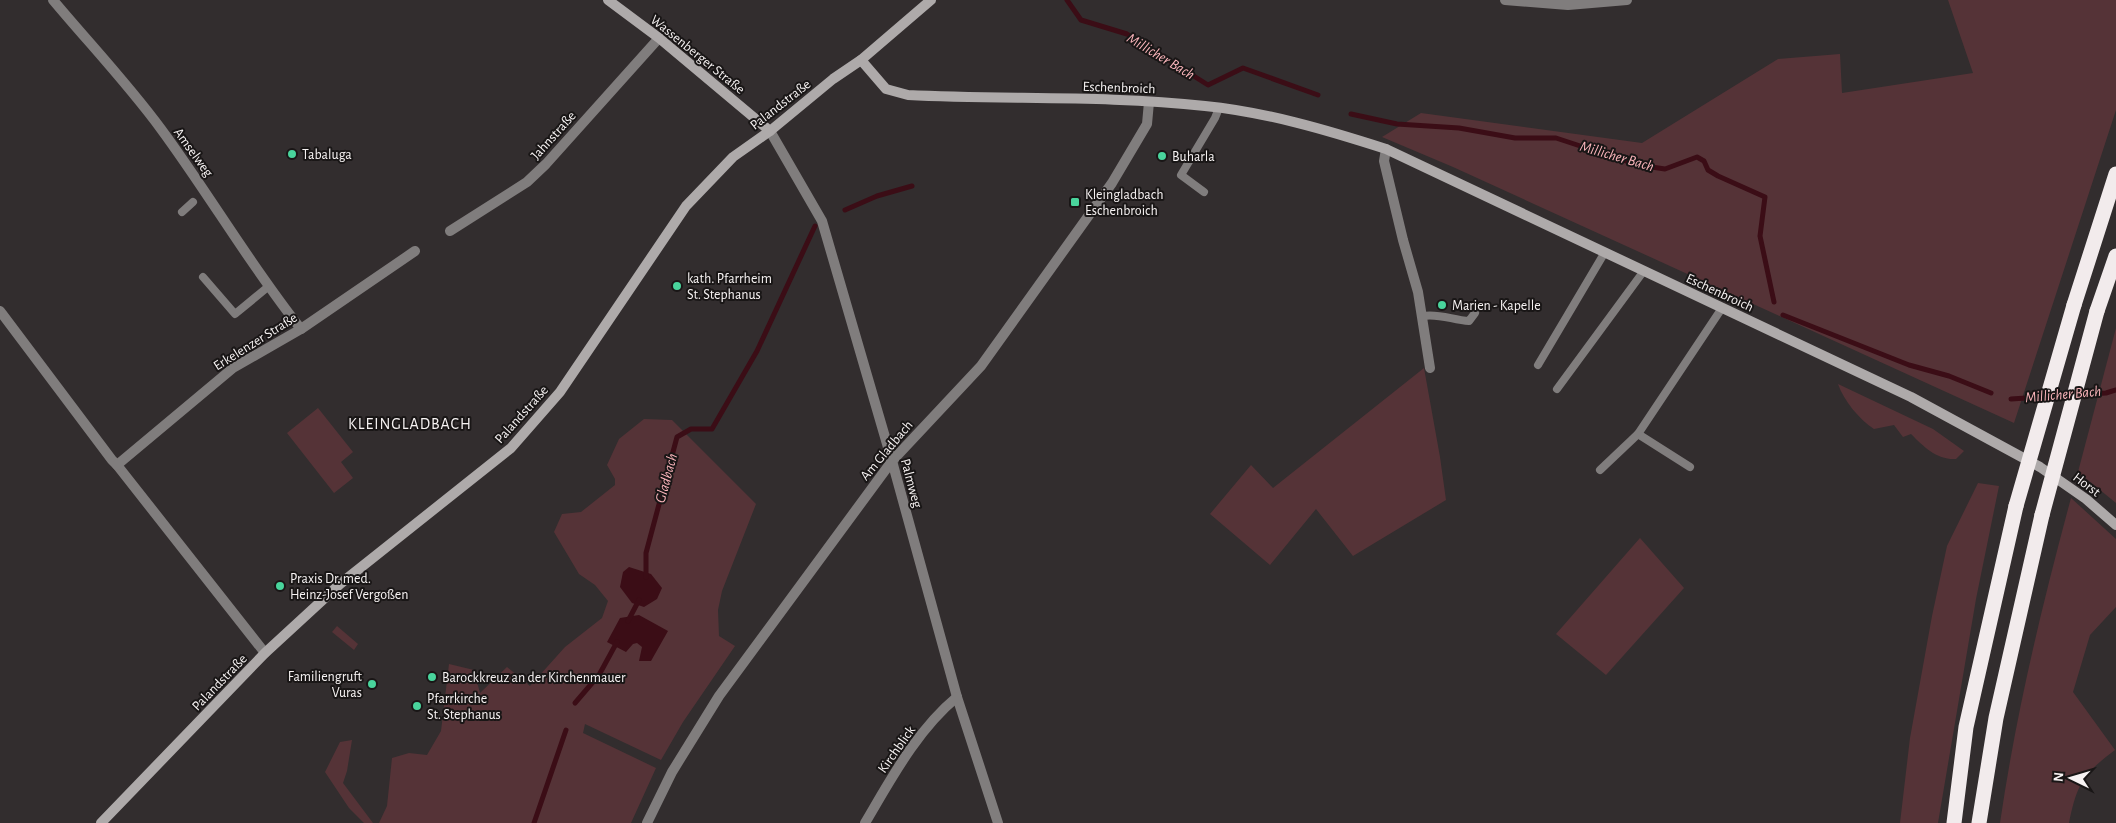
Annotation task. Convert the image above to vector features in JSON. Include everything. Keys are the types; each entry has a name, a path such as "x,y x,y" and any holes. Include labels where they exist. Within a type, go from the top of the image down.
{"highway":[{"path":"1954,823 1966,727 2016,506 2074,305 2116,174"},
{"path":"1979,823 1996,718 2042,515 2097,312 2116,256"}],"street":[{"name":"Amselweg","path":"53,0 160,127 269,286 301,329"},
{"name":"Wassenberger Straße","path":"610,0 770,131"},
{"name":"Palandstraße","path":"101,823 266,653 340,584 512,448 560,392 686,206 733,157 770,131 833,79 861,60 931,0"},
{"path":"1505,0 1568,5 1627,0"},
{"name":"Jahnstraße","path":"450,231 527,182 546,164 658,38"},
{"name":"Eschenbroich","path":"861,60 886,89 908,95 1149,102 1219,108 1320,129 1386,148 1546,222 1643,272 1912,397 2040,467"},
{"name":"Am Gladbach","path":"651,821 672,772 719,696 892,461 981,366 1112,183 1147,124 1149,102"},
{"name":"Palmweg","path":"770,131 822,221 892,461 957,697 998,823"},
{"path":"1386,148 1384,162 1418,292 1430,368"},
{"name":"Erkelenzer Straße","path":"117,465 233,368 301,329 416,251"},
{"path":"0,311 112,460 266,653"},
{"name":"Horst","path":"2040,467 2086,499 2116,525"},
{"name":"Kirchblick","path":"864,823 900,763 942,709 957,697"}],"lane":[{"path":"1204,192 1181,175 1219,108"},
{"path":"182,212 193,202"},
{"path":"1538,365 1605,252"},
{"path":"1557,390 1643,272"},
{"path":"203,276 235,314 269,286"},
{"path":"1600,470 1638,434 1722,308"},
{"path":"1423,316 1433,314 1455,320 1469,321 1475,313"},
{"path":"1638,434 1690,467"}],"shaded area":[{"path":"1948,0 2116,0 2116,110 2014,423 1453,167 1382,137 1421,113 1642,143 1778,59 1840,54 1842,93 1973,73"},
{"path":"2116,328 2116,503 2078,472"},
{"path":"1424,368 1446,500 1353,556 1316,509 1270,565 1210,514 1251,465 1273,488"},
{"path":"1838,384 1933,429 1964,451 1956,459 1949,459 1937,455 1926,448 1911,434 1903,437 1894,425 1874,429 1853,409 1844,397"},
{"path":"318,408 353,452 341,462 353,478 334,493 287,433"},
{"path":"644,419 672,420 756,504 722,591 718,610 719,636 735,646 683,722 661,760 585,724 583,733 656,768 631,823 379,823 387,806 392,758 409,753 427,755 441,731 449,664 474,670 480,693 507,667 530,686 565,647 602,618 608,601 595,585 579,574 554,532 562,514 581,512 615,485 615,479 607,465 619,439"},
{"path":"1978,483 1999,486 1976,599 1938,823 1900,823 1910,738 1947,546"},
{"path":"2071,498 2116,539 2116,607 2090,635 2073,692 2115,750 2088,773 2075,799 2069,823 2000,823 2006,782 2031,659"},
{"path":"1640,538 1684,588 1606,675 1556,634"},
{"path":"629,567 651,574 662,588 657,599 644,607 632,603 620,587 623,572"},
{"path":"639,615 668,631 651,661 639,661 642,647 637,643 633,644 626,652 607,642 620,618"},
{"path":"337,626 358,644 354,650 332,632"},
{"path":"352,740 343,783 373,823 364,823 349,808 325,772 340,742"}],"waterway":[{"name":"Millicher Bach","path":"1067,0 1081,20 1127,34 1208,85 1243,68 1318,95"},
{"name":"Millicher Bach","path":"1351,114 1397,124 1459,128 1515,138 1556,138 1638,165 1665,169 1697,157 1704,161 1708,170 1718,176 1765,197 1760,236 1774,302"},
{"name":"Gladbach","path":"845,210 877,196 912,186"},
{"name":"Gladbach","path":"646,577 646,553 677,437 691,429 712,429 757,351 815,226"},
{"name":"Millicher Bach","path":"1783,315 1909,365 1949,376 1991,393"},
{"name":"Millicher Bach","path":"2011,399 2106,393 2116,390"},
{"name":"Gladbach","path":"628,621 639,600"},
{"name":"Gladbach","path":"575,703 599,675 617,642"},
{"name":"Gladbach","path":"534,823 566,730"}],"place":[{"name":"Tabaluga","path":"292,154"},
{"name":"Buharla","path":"1162,156"},
{"name":"Kleingladbach Eschenbroich","path":"1075,202"},
{"name":"kath. Pfarrheim St. Stephanus","path":"677,286"},
{"name":"Marien - Kapelle","path":"1442,305"},
{"name":"Praxis Dr. med. Heinz-Josef Vergoßen","path":"280,586"},
{"name":"Barockkreuz an der Kirchenmauer","path":"432,677"},
{"name":"Familiengruft Vuras","path":"372,684"},
{"name":"Pfarrkirche St. Stephanus","path":"417,706"}],"district":[{"name":"KLEINGLADBACH","path":"410,423"}]}
